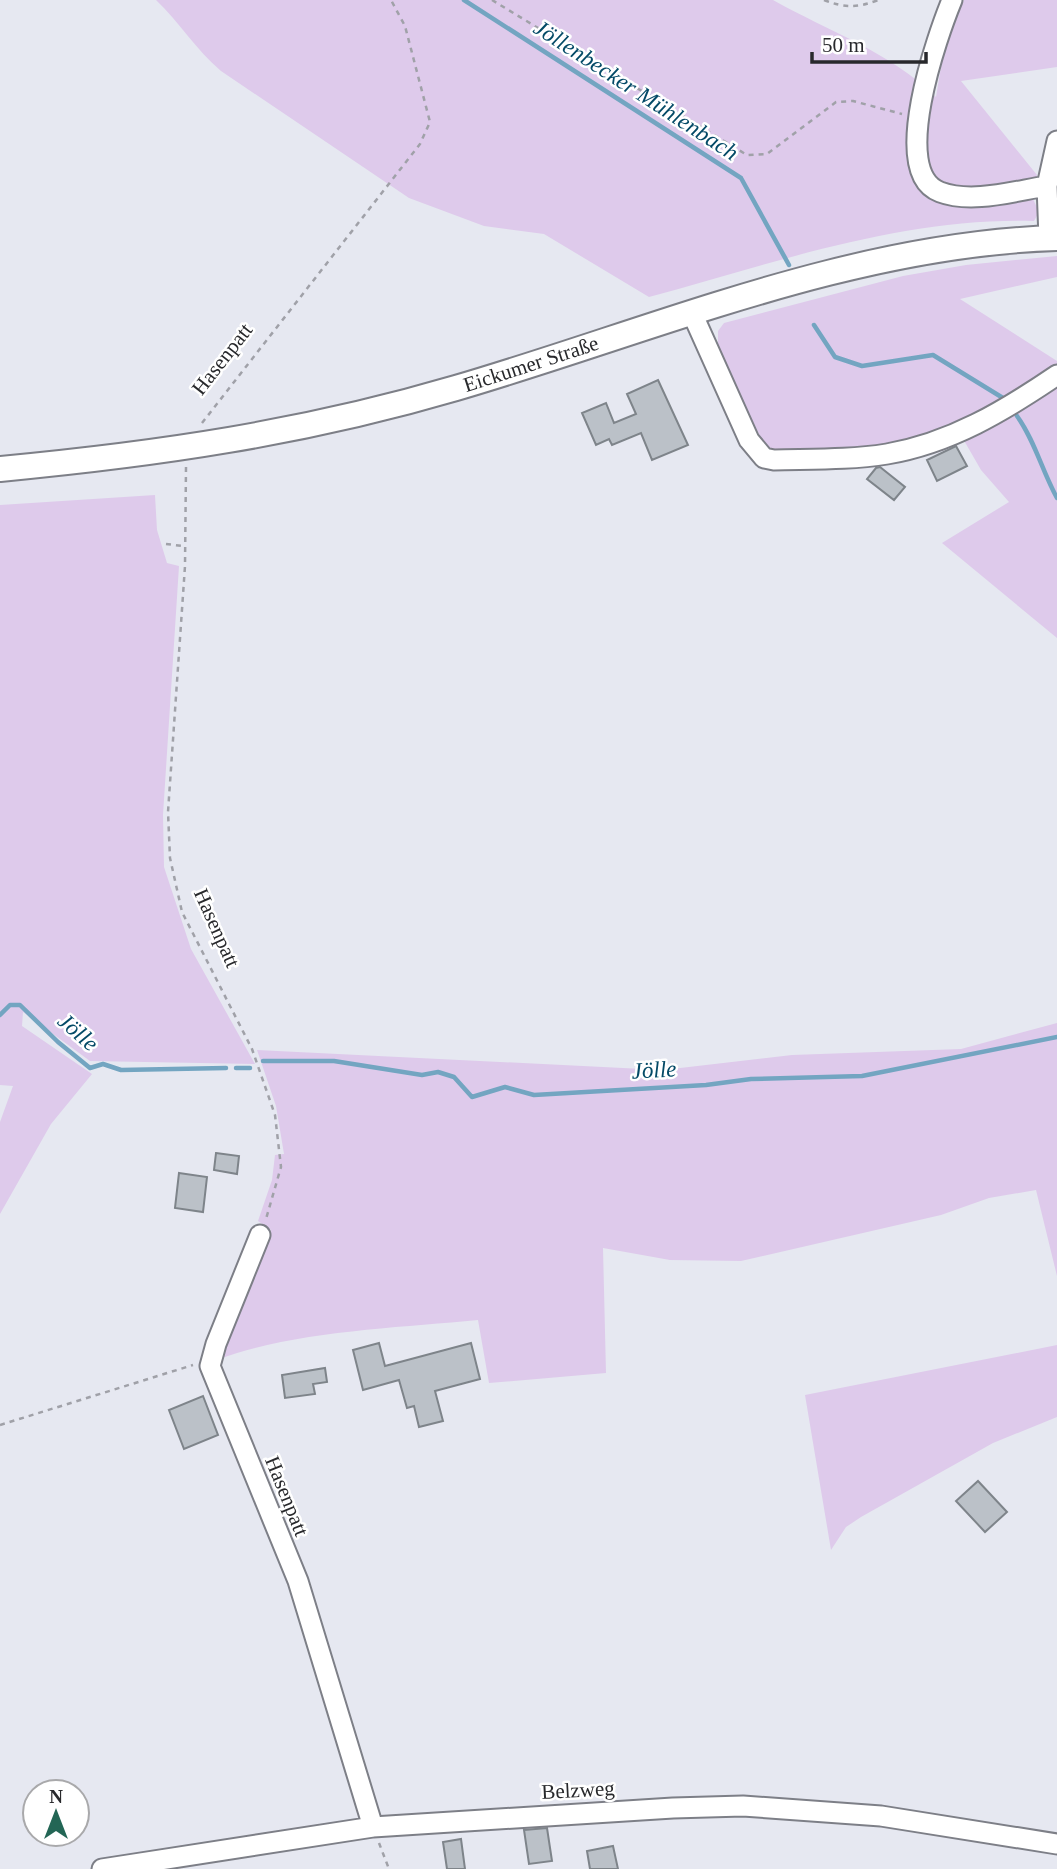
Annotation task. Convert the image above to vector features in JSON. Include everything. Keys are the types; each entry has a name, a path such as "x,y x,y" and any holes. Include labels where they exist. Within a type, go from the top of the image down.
{"main road":[{"name":"Eickumer Straße","path":"0,469 187,449 270,435 457,388 692,313 828,274 935,251 1053,238"}],"street":[{"path":"953,0 925,80 917,118 923,174 936,191 974,196 1047,186"},
{"path":"1053,238 1047,186 1057,141"},
{"path":"692,313 749,440 764,458 774,460 889,454 944,439 995,415 1057,375"},
{"path":"209,1366 260,1235"},
{"name":"Hasenpatt","path":"209,1366 298,1581 373,1827"},
{"name":"Belzweg","path":"102,1869 373,1827 743,1806 881,1816 1057,1844"}],"path":[{"name":"Hasenpatt","path":"260,1235 281,1167 275,1115 252,1049 182,912 170,858 168,812 185,566 183,546 187,449 203,421 420,144 430,122 404,26 391,0"},
{"path":"492,0 747,155 768,154 836,102 853,101 917,118"},
{"path":"824,0 838,6 860,7 878,0"},
{"path":"166,544 183,546"},
{"path":"0,1425 198,1364 209,1366"},
{"path":"373,1827 389,1869"}],"shaded area":[{"path":"156,0 773,0 879,55 918,81 936,97 944,49 964,0 1057,0 1057,67 961,81 1037,175 1033,199 1039,212 1034,221 936,226 888,234 791,257 649,297 544,234 484,226 409,198 221,71"},
{"path":"1057,256 1057,277 960,299 1057,361 1057,367 978,419 876,449 767,451 718,349 718,331 724,323 903,276 966,265"},
{"path":"1057,381 1057,638 942,543 1009,502 981,470 962,437"},
{"path":"155,495 157,530 167,563 179,566 163,815 164,867 191,949 255,1064 90,1061 23,1012 22,1026 92,1074 51,1124 0,1214 0,1122 13,1086 0,1085 0,505"},
{"path":"1057,1023 1057,1276 1036,1190 989,1198 941,1215 741,1261 670,1260 603,1248 606,1373 489,1383 478,1320 313,1336 219,1359 263,1243 271,1230 258,1221 272,1180 275,1155 284,1154 276,1106 257,1050 663,1070 792,1055 961,1049"},
{"path":"1057,1345 1057,1417 993,1443 861,1517 846,1527 831,1550 805,1395"}],"building":[{"path":"658,380 688,445 652,460 641,433 612,445 609,439 596,445 582,413 606,403 614,423 636,414 627,394"},
{"path":"956,446 967,466 937,481 927,460"},
{"path":"880,467 905,487 894,500 867,479"},
{"path":"216,1153 239,1156 237,1174 214,1170"},
{"path":"179,1173 207,1177 203,1212 175,1208"},
{"path":"379,1343 385,1366 471,1343 480,1379 435,1391 443,1421 419,1427 414,1406 407,1408 399,1380 363,1390 353,1350"},
{"path":"325,1368 327,1382 313,1384 315,1394 285,1398 282,1375"},
{"path":"203,1396 218,1435 184,1449 169,1410"},
{"path":"978,1481 1007,1512 985,1532 956,1501"},
{"path":"547,1828 552,1861 529,1864 524,1830"},
{"path":"461,1839 465,1869 447,1869 443,1842"},
{"path":"613,1846 618,1869 590,1869 587,1851"}],"waterway":[{"name":"Jöllenbecker Mühlenbach","path":"464,0 741,178 789,265"},
{"name":"Jöllenbecker Mühlenbach","path":"814,325 835,357 862,366 933,355 1003,398"},
{"name":"Jöllenbecker Mühlenbach","path":"1017,416 1057,498"},
{"name":"Jölle","path":"0,1015 10,1005 20,1005 90,1068 103,1064 121,1070 226,1068"},
{"name":"Jölle","path":"263,1061 334,1061 422,1075 438,1072 454,1077 472,1097 505,1087 534,1095 706,1085 751,1079 862,1076 1057,1037"},
{"name":"Jölle","path":"236,1068 250,1068"}]}
